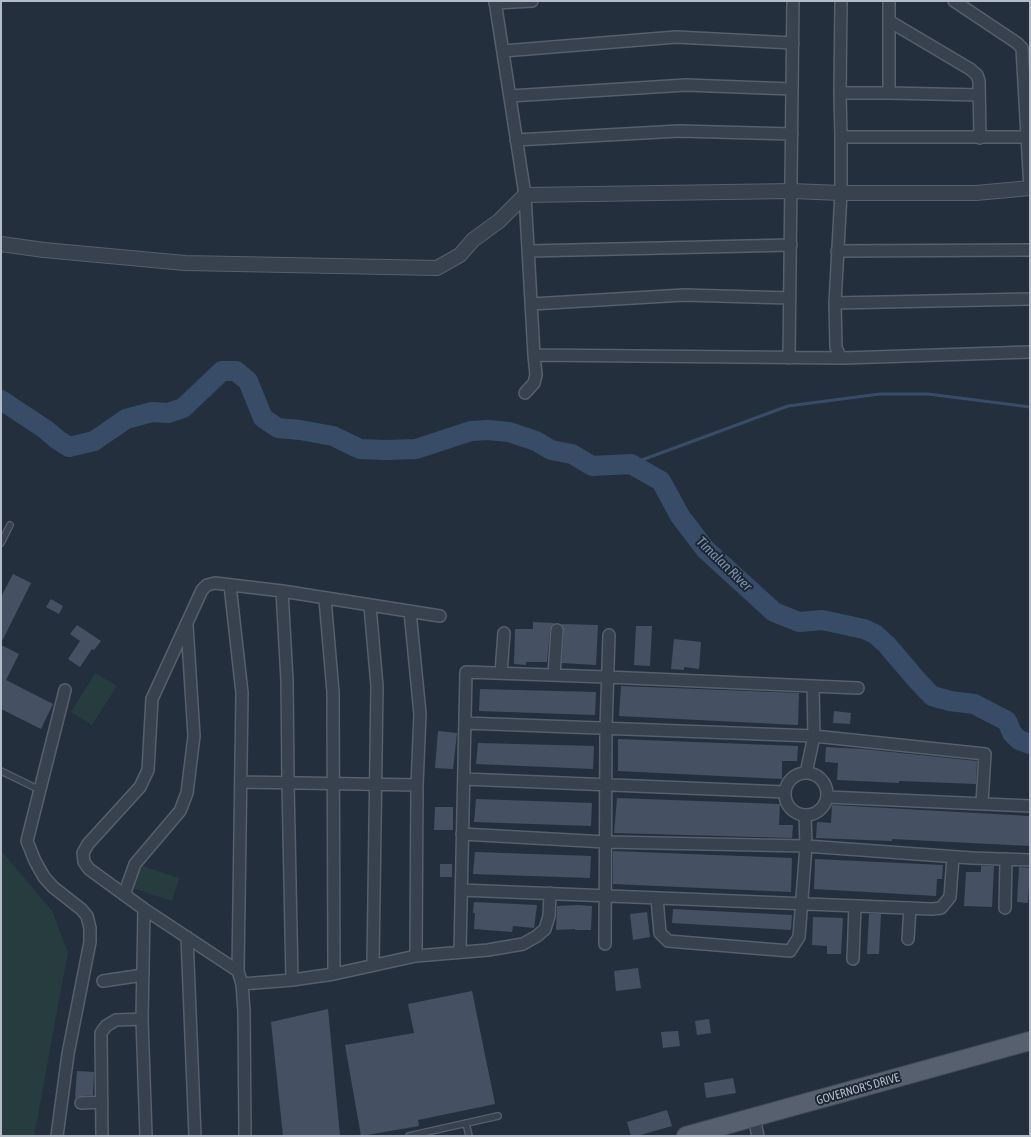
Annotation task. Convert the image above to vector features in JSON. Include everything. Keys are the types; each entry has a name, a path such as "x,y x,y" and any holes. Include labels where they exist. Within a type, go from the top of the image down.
{"main road":[{"name":"GOVERNOR'S DRIVE","path":"686,1136 1030,1041"}],"street":[{"path":"525,393 534,383 536,375 525,195 495,2 532,1"},
{"path":"790,358 793,1"},
{"path":"841,1 841,193 835,303 836,347 839,355 844,358"},
{"path":"888,92 889,1"},
{"path":"1,244 44,250 185,263 437,268 460,255 472,240 500,221 525,195 792,191 976,193 1030,188 1027,85 1022,48 954,1"},
{"path":"889,21 970,69 976,75 979,80 980,138"},
{"path":"503,51 676,38 793,43"},
{"path":"510,96 686,85 792,88"},
{"path":"840,93 888,92 979,95"},
{"path":"516,140 679,131 792,134"},
{"path":"841,137 1028,137"},
{"path":"529,251 791,245"},
{"path":"837,251 1030,250"},
{"path":"532,304 684,295 790,298"},
{"path":"835,303 1030,299"},
{"path":"534,355 844,358 1030,352"},
{"path":"238,970 144,909 89,869 84,862 83,853 88,844 140,788 148,770 152,699 202,590 215,583 282,591 440,616"},
{"path":"230,585 242,693 238,970 242,984 244,1010 245,1136"},
{"path":"282,591 287,680 292,980"},
{"path":"325,599 333,692 334,974"},
{"path":"370,606 377,686 374,784 373,966"},
{"path":"410,611 420,714 417,785 416,956"},
{"path":"124,895 135,864 180,810 188,793 194,736 187,623"},
{"path":"554,675 557,630"},
{"path":"501,674 504,633"},
{"path":"606,944 606,729 609,635"},
{"path":"460,951 466,672 858,688"},
{"path":"806,773 814,736 813,686"},
{"path":"57,1136 68,1054 90,942 90,928 86,916 81,909 44,877 27,841 65,690"},
{"path":"465,724 814,736 986,754 982,803"},
{"path":"806,773 817,776 825,785 827,797 819,810 805,815 794,812 787,804 785,792 788,782 796,775 806,773"},
{"path":"464,779 785,792"},
{"path":"241,782 417,785"},
{"path":"827,797 1030,806"},
{"path":"657,898 660,933 668,941 790,951 799,936 806,846 805,815"},
{"path":"462,834 606,842 806,846 953,857 1030,860"},
{"path":"461,890 932,909 941,908 950,897 953,857"},
{"path":"1005,908 1006,859"},
{"path":"242,984 334,974 416,956 488,950 523,944 545,929 549,916 550,893"},
{"path":"853,959 855,906"},
{"path":"908,939 910,908"},
{"path":"144,909 142,1019 146,1136"},
{"path":"187,937 195,1136"},
{"path":"103,981 143,975"},
{"path":"102,1136 101,1033 106,1026 116,1020 142,1019"},
{"path":"81,1103 102,1102"},
{"path":"754,1118 758,1136"}],"lane":[{"path":"1,543 10,524"},
{"path":"1,771 40,790"},
{"path":"409,1136 498,1116"},
{"path":"466,1124 468,1136"}],"green space":[{"path":"95,673 117,686 92,725 71,712"},
{"path":"1,853 4,854 52,911 68,952 34,1136 1,1136"},
{"path":"140,865 179,878 172,901 133,888"}],"building":[{"path":"13,574 31,583 1,643 1,597"},
{"path":"51,599 63,606 59,614 46,607"},
{"path":"533,622 554,623 550,630 547,662 526,662 526,665 514,664 515,629 533,629"},
{"path":"561,624 598,625 596,665 562,663 564,630"},
{"path":"77,625 101,641 94,650 92,649 80,667 68,659 80,641 70,634"},
{"path":"636,626 652,626 650,666 634,665"},
{"path":"674,639 701,642 699,669 684,667 684,670 671,669"},
{"path":"1,645 19,654 6,680 53,704 41,729 1,709"},
{"path":"621,686 799,693 798,725 619,716"},
{"path":"480,689 596,692 595,715 479,711"},
{"path":"834,711 851,713 850,724 833,723"},
{"path":"438,731 457,733 453,769 435,768"},
{"path":"618,739 798,746 797,761 782,761 782,779 618,771"},
{"path":"478,743 594,746 593,769 476,764"},
{"path":"826,747 977,761 976,784 837,780 838,763 825,762"},
{"path":"617,798 780,804 779,825 793,825 792,838 614,833"},
{"path":"476,799 592,803 591,826 474,822"},
{"path":"832,805 1030,816 1030,846 892,839 892,841 816,838 817,822 831,823"},
{"path":"435,807 453,807 453,830 434,830"},
{"path":"613,851 792,858 791,892 613,884"},
{"path":"475,852 591,856 590,878 473,874"},
{"path":"815,859 943,865 942,879 937,879 936,896 814,889"},
{"path":"440,864 452,864 452,877 440,877"},
{"path":"981,866 994,866 992,907 964,906 966,872 981,872"},
{"path":"1019,867 1030,868 1028,903 1017,902"},
{"path":"474,902 537,905 534,928 513,926 512,932 474,929"},
{"path":"557,906 592,906 591,930 556,930"},
{"path":"673,909 792,915 791,930 672,923"},
{"path":"647,912 650,937 633,940 630,914"},
{"path":"869,914 881,914 879,954 867,954"},
{"path":"813,917 843,918 841,954 827,954 827,946 812,945"},
{"path":"638,968 641,988 616,991 614,971"},
{"path":"472,991 495,1104 418,1120 419,1126 361,1136 345,1045 414,1033 408,1004"},
{"path":"328,1009 340,1136 283,1136 271,1022"},
{"path":"709,1019 711,1033 697,1035 695,1021"},
{"path":"678,1031 680,1046 663,1048 661,1032"},
{"path":"77,1071 94,1072 93,1095 75,1098"},
{"path":"733,1078 736,1093 706,1098 704,1083"},
{"path":"667,1110 672,1126 631,1136 627,1122"}],"waterway":[{"name":"Timalan River","path":"1,400 69,447 94,441 126,419 152,412 168,413 183,408 222,371 236,371 248,381 263,418 278,428 333,436 360,449 416,449 471,431 488,430 509,432 536,441 551,450 572,454 592,466 631,464 661,481 680,516 705,549 774,612 799,622 822,620 864,629 875,634 932,696 950,701 974,704 1007,721 1012,733 1019,740 1030,744"},
{"path":"631,464 788,406 880,394 928,394 1030,407"}]}
